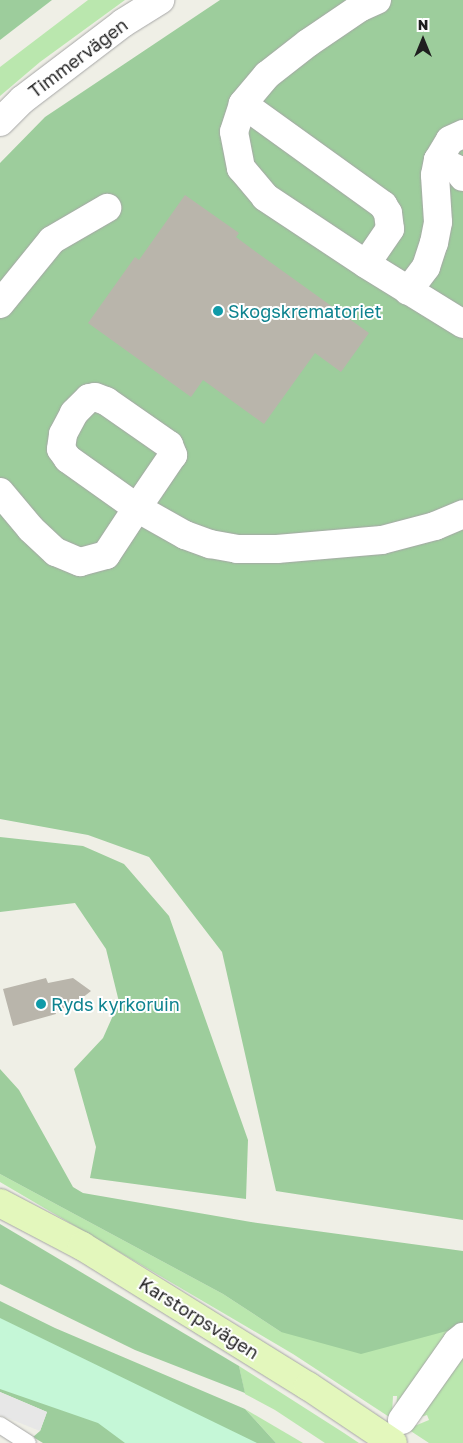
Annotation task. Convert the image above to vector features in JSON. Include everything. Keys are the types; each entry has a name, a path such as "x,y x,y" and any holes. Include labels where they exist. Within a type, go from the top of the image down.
{"main road":[{"name":"Karstorpsvägen","path":"0,1203 82,1246 308,1386 398,1432"}],"street":[{"name":"Timmervägen","path":"0,122 22,100 123,23 160,0"},
{"path":"377,0 361,7 267,75 244,104 234,132 241,168 265,197 408,291 463,324"},
{"path":"244,104 383,205 388,213 390,229 366,264"},
{"path":"408,291 426,267 434,243 438,222 435,175 438,160 450,140 463,134"},
{"path":"438,160 456,169 463,176"},
{"path":"0,304 52,240 107,208"},
{"path":"0,492 31,529 56,552 80,562 106,556 137,508 185,535 210,544 237,549 277,549 382,540 435,526 463,514"},
{"path":"398,1432 463,1337"}],"lane":[{"path":"0,1425 28,1443"}],"green space":[{"path":"0,0 52,0 0,40"},
{"path":"88,0 125,0 40,62 0,96 0,67"},
{"path":"220,0 463,0 463,1220 276,1191 222,952 149,857 88,835 0,819 0,163 45,117"},
{"path":"0,837 83,846 124,864 169,916 248,1140 246,1199 90,1178 96,1147 74,1069 103,1038 119,1002 106,949 75,903 0,912"},
{"path":"0,1069 19,1090 73,1187 83,1193 251,1222 463,1251 463,1325 458,1328 361,1354 281,1332 223,1294 0,1174"},
{"path":"0,1174 223,1294 281,1332 458,1328 396,1412 397,1396 393,1396 392,1414 412,1427 429,1420 427,1415 414,1419 463,1347 463,1443 429,1443 293,1354 0,1182"},
{"path":"0,1224 239,1366 245,1393 135,1350 0,1284"},
{"path":"0,1301 55,1328 245,1409 276,1443 43,1443 33,1437 40,1431 47,1412 0,1392"},
{"path":"0,1318 257,1443 125,1443 98,1423 0,1389"},
{"path":"239,1366 359,1443 325,1443 275,1410 245,1394"},
{"path":"245,1409 303,1443 276,1443"}],"shaded area":[{"path":"0,1392 47,1412 40,1431 0,1415"}],"building":[{"name":"Skogskrematoriet","path":"185,195 239,233 236,237 252,249 369,333 341,372 315,353 264,424 203,380 191,397 88,323 135,257 139,260"},
{"name":"Ryds kyrkoruin","path":"46,978 48,983 73,978 91,991 72,1006 55,1010 56,1014 13,1026 3,989"}],"place":[{"name":"Skogskrematoriet","path":"218,311"},
{"name":"Ryds kyrkoruin","path":"41,1004"}]}
